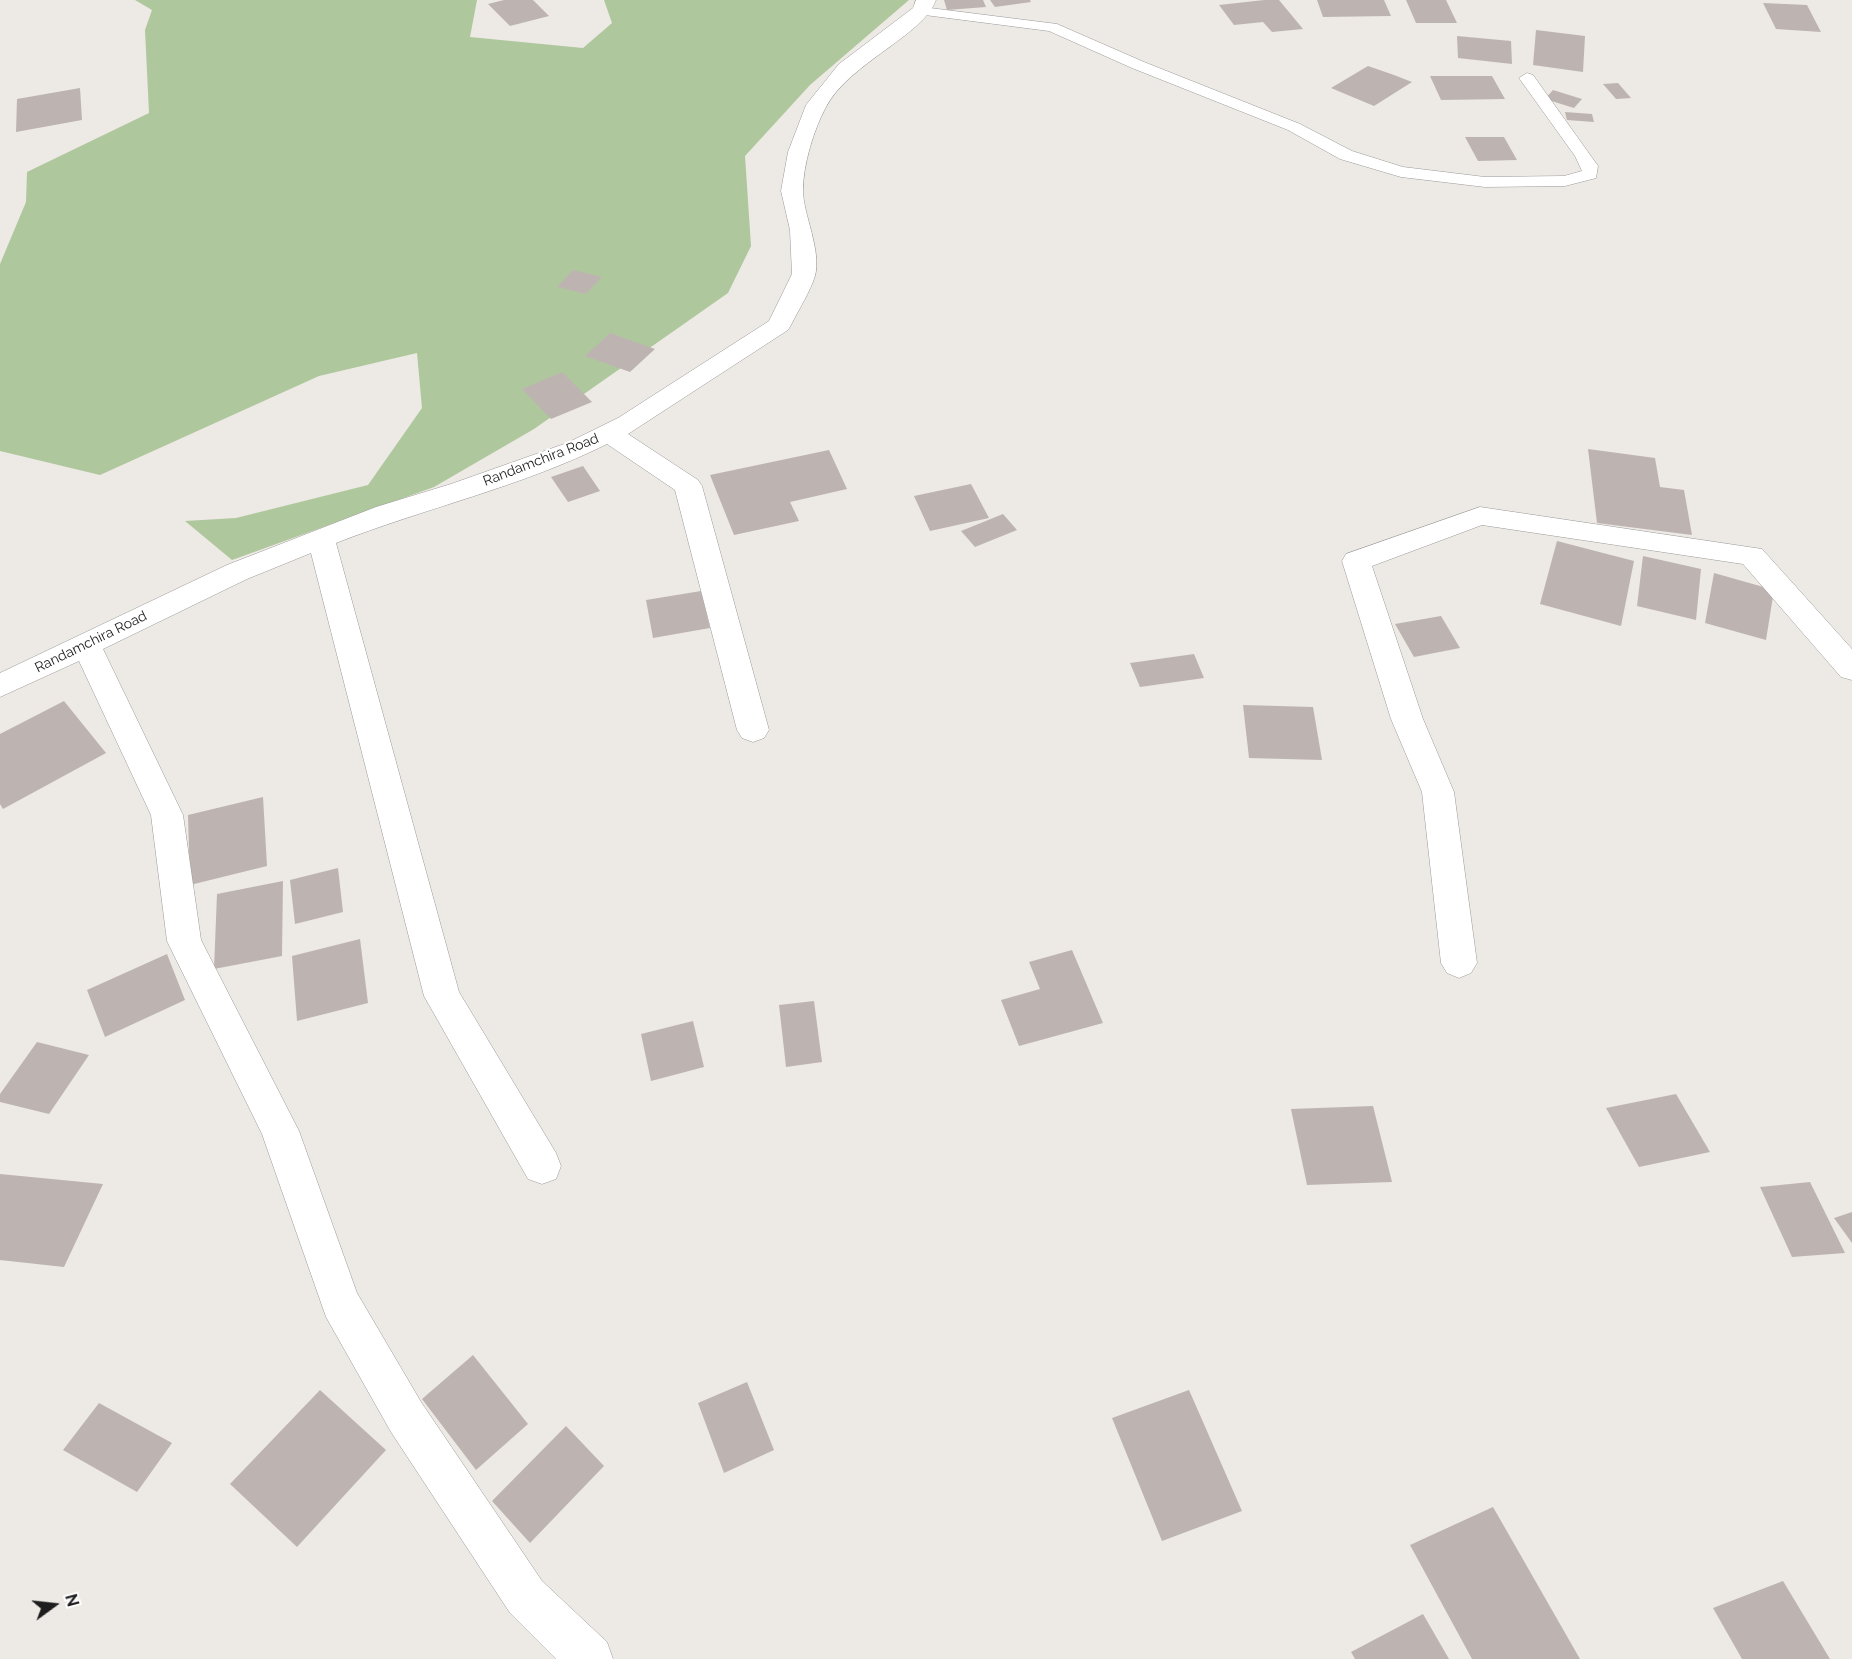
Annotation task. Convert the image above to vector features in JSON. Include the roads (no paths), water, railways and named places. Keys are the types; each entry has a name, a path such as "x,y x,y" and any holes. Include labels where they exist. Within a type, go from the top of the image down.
{"street":[{"name":"Randamchira Road","path":"0,686 237,572 386,513 576,450 609,433 778,325 804,274 801,231 792,191 800,152 816,105 846,68 924,6"},
{"path":"609,433 688,486 753,730"},
{"path":"1459,963 1438,792 1407,719 1356,561 1480,516 1752,556 1797,604 1852,669"},
{"path":"321,538 442,996 542,1166"},
{"path":"86,645 167,816 184,941 280,1131 340,1302 406,1417 526,1597 590,1659"}],"lane":[{"path":"924,6 1052,27 1294,128 1346,155 1401,172 1485,182 1565,181 1590,174 1590,166 1527,78"}]}
